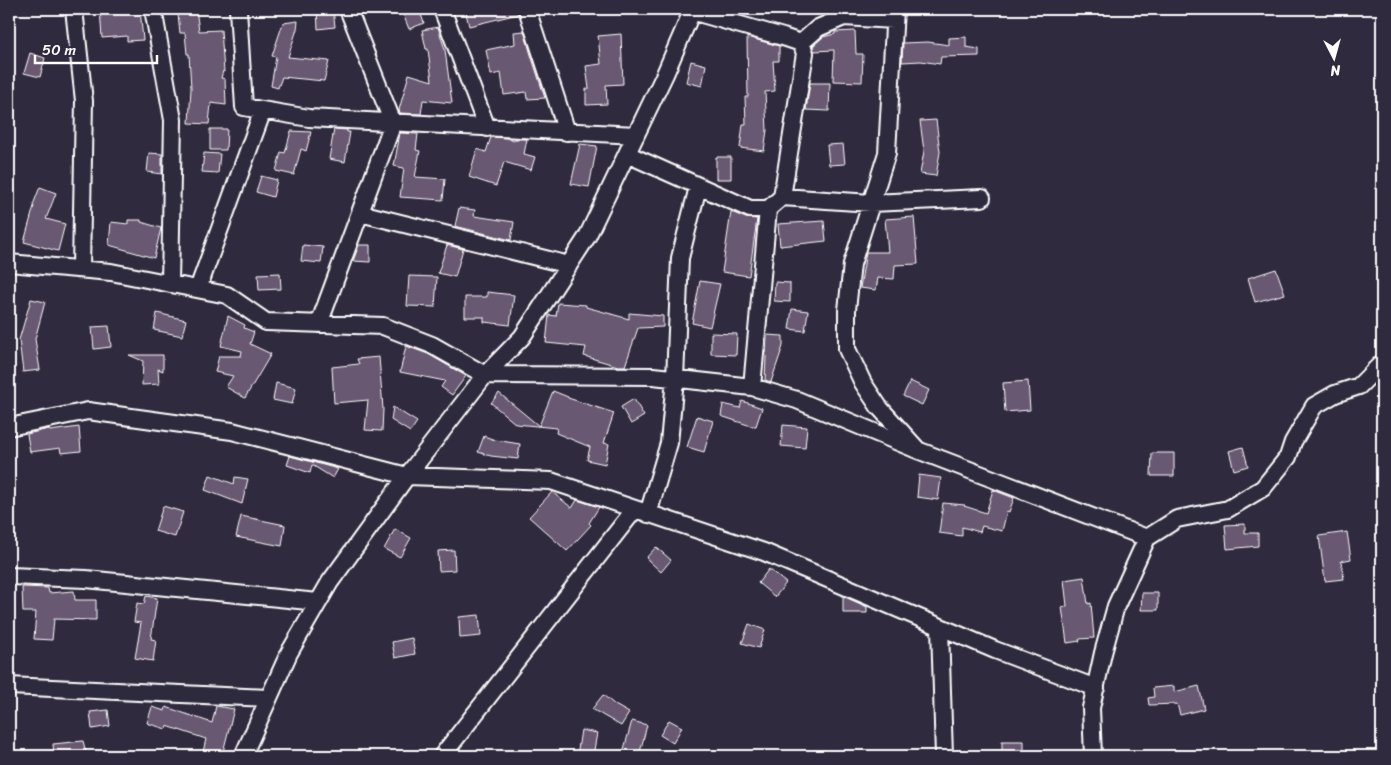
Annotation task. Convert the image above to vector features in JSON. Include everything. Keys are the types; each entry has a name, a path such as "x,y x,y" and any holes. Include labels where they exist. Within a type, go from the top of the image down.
{"street":[{"path":"74,9 84,101 80,269"},
{"path":"153,9 173,120 170,284"},
{"path":"238,9 244,107 309,118 636,135"},
{"path":"319,324 393,123 348,9"},
{"path":"442,9 487,128"},
{"path":"528,9 567,132"},
{"path":"243,756 289,653 330,582 407,476 485,375 522,338 587,238 665,74 692,10 801,43 805,53 782,197 768,209 750,209 627,154"},
{"path":"801,43 818,28 844,17 894,15 887,153 852,264 847,310 847,349 863,383 878,407 920,451"},
{"path":"198,289 263,110"},
{"path":"442,756 642,511 669,443 675,379 680,258 698,187"},
{"path":"782,197 871,203 982,198"},
{"path":"752,388 768,209"},
{"path":"360,213 569,265"},
{"path":"9,264 110,272 227,295 266,322 383,326 432,345 485,375 653,376 752,388 797,400 920,451 1147,538"},
{"path":"1092,756 1091,708 1116,606 1147,538 1177,519 1228,509 1263,488 1288,457 1293,442 1314,406 1335,394 1359,386 1382,363"},
{"path":"9,427 88,411 232,431 407,476 551,481 764,552 995,650 1096,688"},
{"path":"9,576 86,578 318,602"},
{"path":"940,627 944,756"},
{"path":"9,686 268,698"}],"building":[{"path":"100,9 140,9 143,40 127,41 127,36 102,38"},
{"path":"180,9 196,9 199,31 221,30 224,72 221,78 225,79 226,105 211,103 209,124 189,123 191,88 189,54 187,54 185,33 180,33 178,14 181,14"},
{"path":"317,9 333,9 335,27 318,29"},
{"path":"401,9 419,9 424,23 409,29"},
{"path":"465,9 517,9 518,14 469,26"},
{"path":"298,21 288,57 329,61 324,81 282,77 278,88 271,86 276,57 272,56 283,23"},
{"path":"438,27 445,50 452,103 423,100 421,114 400,113 399,110 409,74 432,81 428,49 426,49 422,30"},
{"path":"524,31 545,98 527,99 526,92 504,95 501,73 491,75 486,50 515,44 514,32"},
{"path":"855,31 856,54 863,54 862,82 833,81 834,50 814,51 813,46 823,37 835,34 835,32"},
{"path":"621,34 623,84 606,85 607,104 586,105 586,89 589,89 586,66 601,64 598,36"},
{"path":"747,37 779,46 779,61 773,61 775,91 765,92 767,130 764,151 740,148 743,124 746,124 745,97 748,97"},
{"path":"966,37 966,47 979,49 979,56 941,57 940,64 921,61 902,62 903,43 928,42 949,45 949,38"},
{"path":"30,53 45,58 40,77 24,73"},
{"path":"691,61 706,65 702,86 686,82"},
{"path":"810,83 830,83 829,111 806,110"},
{"path":"936,120 940,152 936,176 920,174 924,151 920,121"},
{"path":"210,129 227,129 226,150 210,150"},
{"path":"334,129 350,132 345,162 329,159"},
{"path":"291,131 311,132 306,151 301,149 294,175 276,171 281,152 285,153"},
{"path":"400,133 418,134 416,150 420,151 415,177 445,179 443,200 400,197 404,168 394,166"},
{"path":"491,137 506,138 514,141 514,139 527,139 524,154 535,157 531,170 504,162 496,186 469,177 477,149 486,152"},
{"path":"580,144 597,146 589,187 571,184"},
{"path":"843,144 845,164 829,165 827,145"},
{"path":"149,153 162,154 162,174 147,172"},
{"path":"204,153 220,154 218,173 202,172"},
{"path":"716,157 731,157 731,179 716,179"},
{"path":"261,176 277,180 273,197 256,192"},
{"path":"40,187 56,193 46,219 65,224 58,251 24,242 33,205"},
{"path":"459,208 475,210 474,216 514,222 511,240 455,226"},
{"path":"731,212 746,218 757,219 749,276 722,272"},
{"path":"914,217 918,264 895,265 894,279 878,278 876,290 860,288 866,252 888,252 885,219"},
{"path":"128,220 141,220 141,222 161,228 154,258 109,245 111,222 128,224"},
{"path":"824,221 826,241 780,246 778,224"},
{"path":"303,245 323,247 321,263 301,261"},
{"path":"359,245 370,245 370,262 353,261"},
{"path":"447,245 463,249 455,277 438,273"},
{"path":"1276,269 1285,294 1255,302 1248,278"},
{"path":"280,273 281,289 259,290 258,274"},
{"path":"409,276 437,277 435,307 407,306"},
{"path":"700,281 720,284 710,327 692,323"},
{"path":"775,282 790,283 790,302 774,301"},
{"path":"487,292 514,295 510,325 484,322 484,317 465,317 465,297 487,297"},
{"path":"31,299 45,302 35,339 40,370 23,372 19,340"},
{"path":"558,303 586,305 586,307 629,319 629,313 663,316 663,327 638,328 625,366 618,366 584,356 586,347 546,343 549,315 556,316"},
{"path":"792,309 808,311 805,331 789,329"},
{"path":"157,313 186,320 182,336 154,330"},
{"path":"228,316 245,325 244,328 254,332 250,344 271,354 245,398 226,387 233,376 215,372 219,356 241,356 242,351 221,346"},
{"path":"109,326 111,347 94,349 92,327"},
{"path":"711,333 737,334 736,355 711,354"},
{"path":"767,335 783,336 783,346 771,382 765,380"},
{"path":"406,346 428,354 466,376 452,395 441,387 445,381 400,372"},
{"path":"129,355 163,355 163,371 158,369 159,384 142,385 143,361"},
{"path":"379,357 383,409 382,431 365,430 368,400 334,403 332,367 359,364 357,359"},
{"path":"910,381 929,390 922,405 903,396"},
{"path":"1028,381 1030,410 1005,412 1003,383"},
{"path":"276,383 296,388 292,404 273,400"},
{"path":"553,391 614,413 604,443 609,444 605,464 587,460 590,447 556,433 557,428 516,424 491,403 499,393 539,426"},
{"path":"634,399 644,416 631,424 621,407"},
{"path":"742,401 762,408 756,426 721,416 723,404 740,408"},
{"path":"393,407 417,422 410,432 391,420"},
{"path":"697,416 713,421 704,452 687,447"},
{"path":"783,425 807,427 805,448 781,446"},
{"path":"79,427 81,451 61,453 60,448 30,452 27,434 49,429 50,431"},
{"path":"484,436 495,440 520,444 518,459 491,456 478,452"},
{"path":"1243,447 1248,466 1234,470 1229,451"},
{"path":"1152,453 1174,453 1174,476 1151,476"},
{"path":"290,456 338,469 333,478 312,465 310,473 287,465"},
{"path":"210,475 234,484 235,477 248,479 242,504 205,490"},
{"path":"919,475 941,478 938,500 917,497"},
{"path":"993,490 1014,498 1009,512 1007,511 1002,531 982,526 980,532 962,527 962,536 939,533 943,503 965,505 986,513"},
{"path":"552,492 572,508 577,500 599,507 589,523 591,525 567,551 529,517"},
{"path":"163,506 183,512 175,537 155,531"},
{"path":"241,516 285,525 282,546 236,537"},
{"path":"1245,524 1245,533 1258,533 1258,546 1227,549 1225,525"},
{"path":"395,529 411,538 400,557 384,549"},
{"path":"1347,532 1351,559 1341,561 1344,579 1325,581 1319,536"},
{"path":"656,547 671,560 661,572 646,558"},
{"path":"454,550 455,570 439,571 438,551"},
{"path":"769,569 786,583 775,597 758,583"},
{"path":"1084,577 1088,604 1091,603 1094,638 1079,639 1080,641 1067,643 1062,607 1067,606 1064,580"},
{"path":"22,587 48,588 49,593 74,591 75,600 96,600 96,620 54,619 52,640 34,639 36,612 23,612"},
{"path":"1142,593 1158,593 1158,610 1141,610"},
{"path":"146,596 157,598 151,639 156,640 153,661 135,658 141,623 134,622 137,603 144,604"},
{"path":"843,596 867,607 867,613 843,613"},
{"path":"479,615 481,636 460,638 459,617"},
{"path":"749,624 765,630 759,648 742,643"},
{"path":"412,638 415,654 395,658 392,642"},
{"path":"1174,686 1174,692 1199,686 1204,709 1180,715 1177,704 1149,705 1148,698 1154,697 1153,688"},
{"path":"603,695 629,713 621,726 592,709"},
{"path":"216,706 234,709 222,756 202,756 206,739 167,726 166,729 147,723 152,707 165,711 166,707 212,723"},
{"path":"108,710 110,726 92,729 90,712"},
{"path":"669,720 682,727 673,743 660,735"},
{"path":"632,721 647,725 639,756 622,756"},
{"path":"581,730 597,733 593,756 577,756"},
{"path":"83,741 87,756 54,756 53,744"},
{"path":"1002,741 1024,741 1024,756 1002,756"}]}
